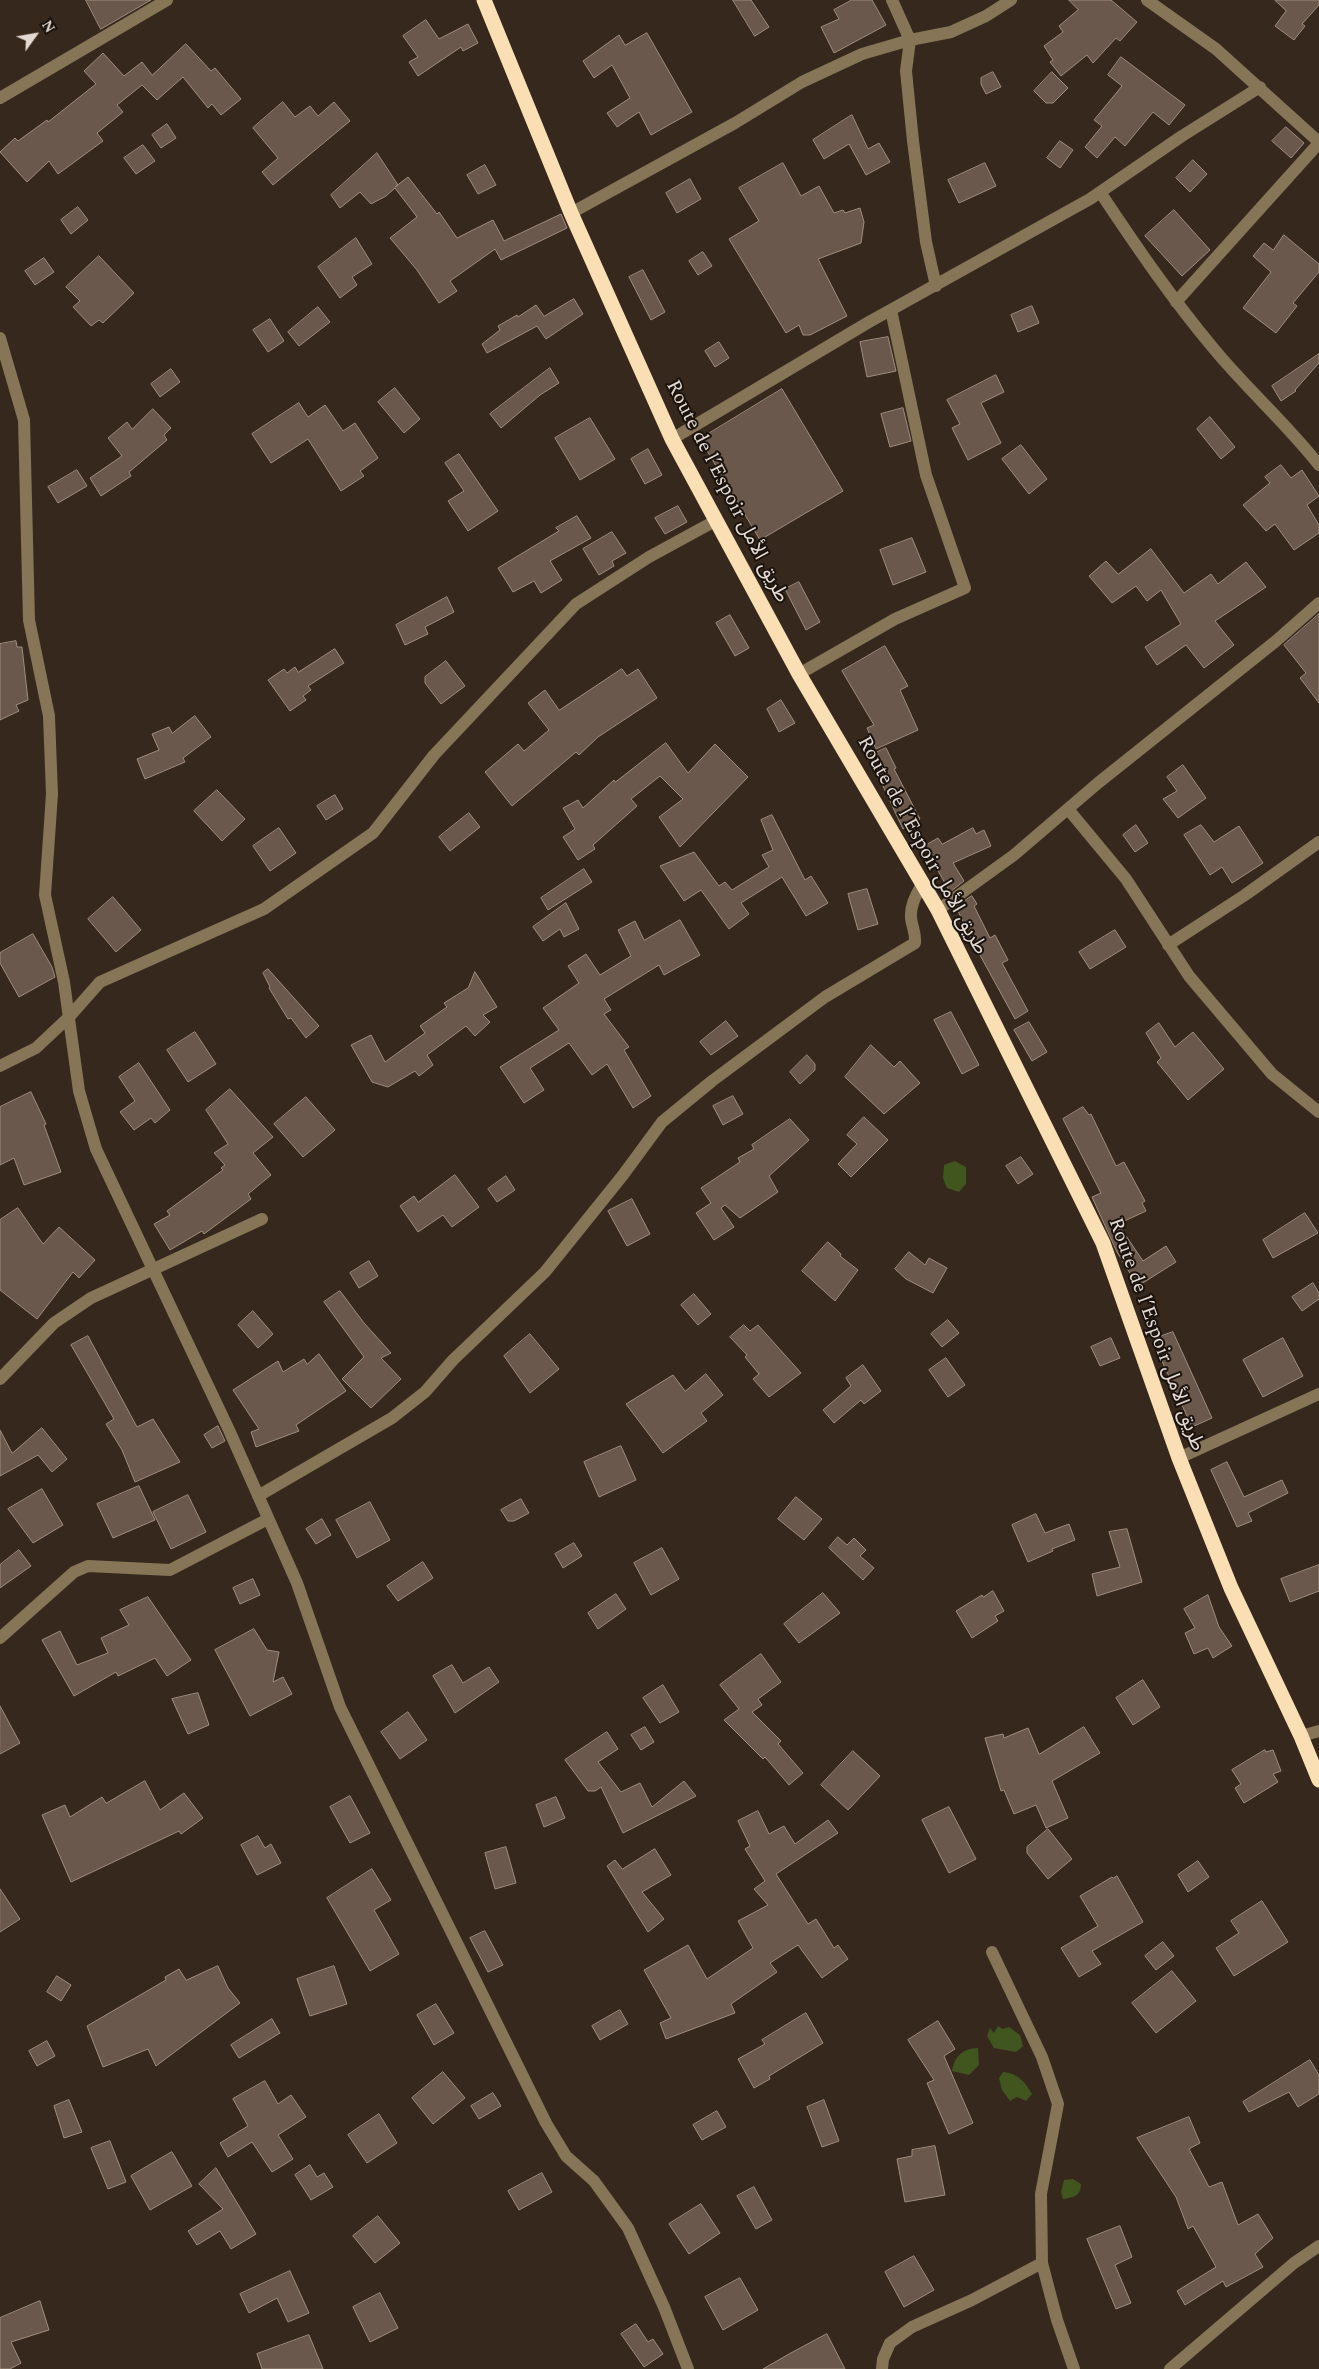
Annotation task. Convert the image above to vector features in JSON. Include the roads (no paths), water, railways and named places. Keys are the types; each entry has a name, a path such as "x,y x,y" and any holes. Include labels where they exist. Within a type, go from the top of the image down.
{"highway":[{"name":"Route de l’Espoir طريق الأمل","path":"484,0 570,212 672,439 799,674 938,910 1102,1243 1179,1458 1230,1588 1301,1736 1319,1780"}],"street":[{"path":"0,98 167,0"},
{"path":"892,0 910,40 906,71 910,111 926,242 936,286"},
{"path":"570,212 735,123 802,82 862,54 910,40 951,32 986,16 1011,0"},
{"path":"1147,0 1216,50 1260,87 1319,142 1176,302"},
{"path":"672,439 891,310 1100,192 1182,136 1260,87"},
{"path":"1100,192 1176,302 1215,351 1301,442 1319,465"},
{"path":"799,674 895,620 965,588 926,475 891,310"},
{"path":"0,338 24,420 29,620 49,726 52,794 45,895 69,1017 79,1091 96,1149 153,1268 297,1583 340,1707 382,1794 546,2123 566,2156 594,2181 628,2228 664,2307 688,2369"},
{"path":"0,1066 36,1048 69,1017 100,982 264,910 373,833 434,756 576,604 649,557 716,521"},
{"path":"938,910 1014,855 1319,603"},
{"path":"1068,809 1126,879 1189,976 1272,1074 1319,1112"},
{"path":"1168,944 1245,895 1319,842"},
{"path":"258,1496 392,1418 425,1392 453,1360 545,1272 624,1175 662,1122 712,1081 825,998 915,943 916,933 911,918 913,900 923,882"},
{"path":"0,1379 54,1323 92,1298 262,1219"},
{"path":"1179,1458 1319,1394"},
{"path":"0,1638 74,1572 88,1566 170,1570 268,1519"},
{"path":"1301,1736 1319,1731"},
{"path":"992,1952 1042,2056 1058,2104 1041,2194 1042,2263 1057,2320 1074,2369"},
{"path":"1170,2369 1294,2264 1319,2246"},
{"path":"882,2369 883,2359 890,2343 912,2327 972,2300 1042,2263"}]}
